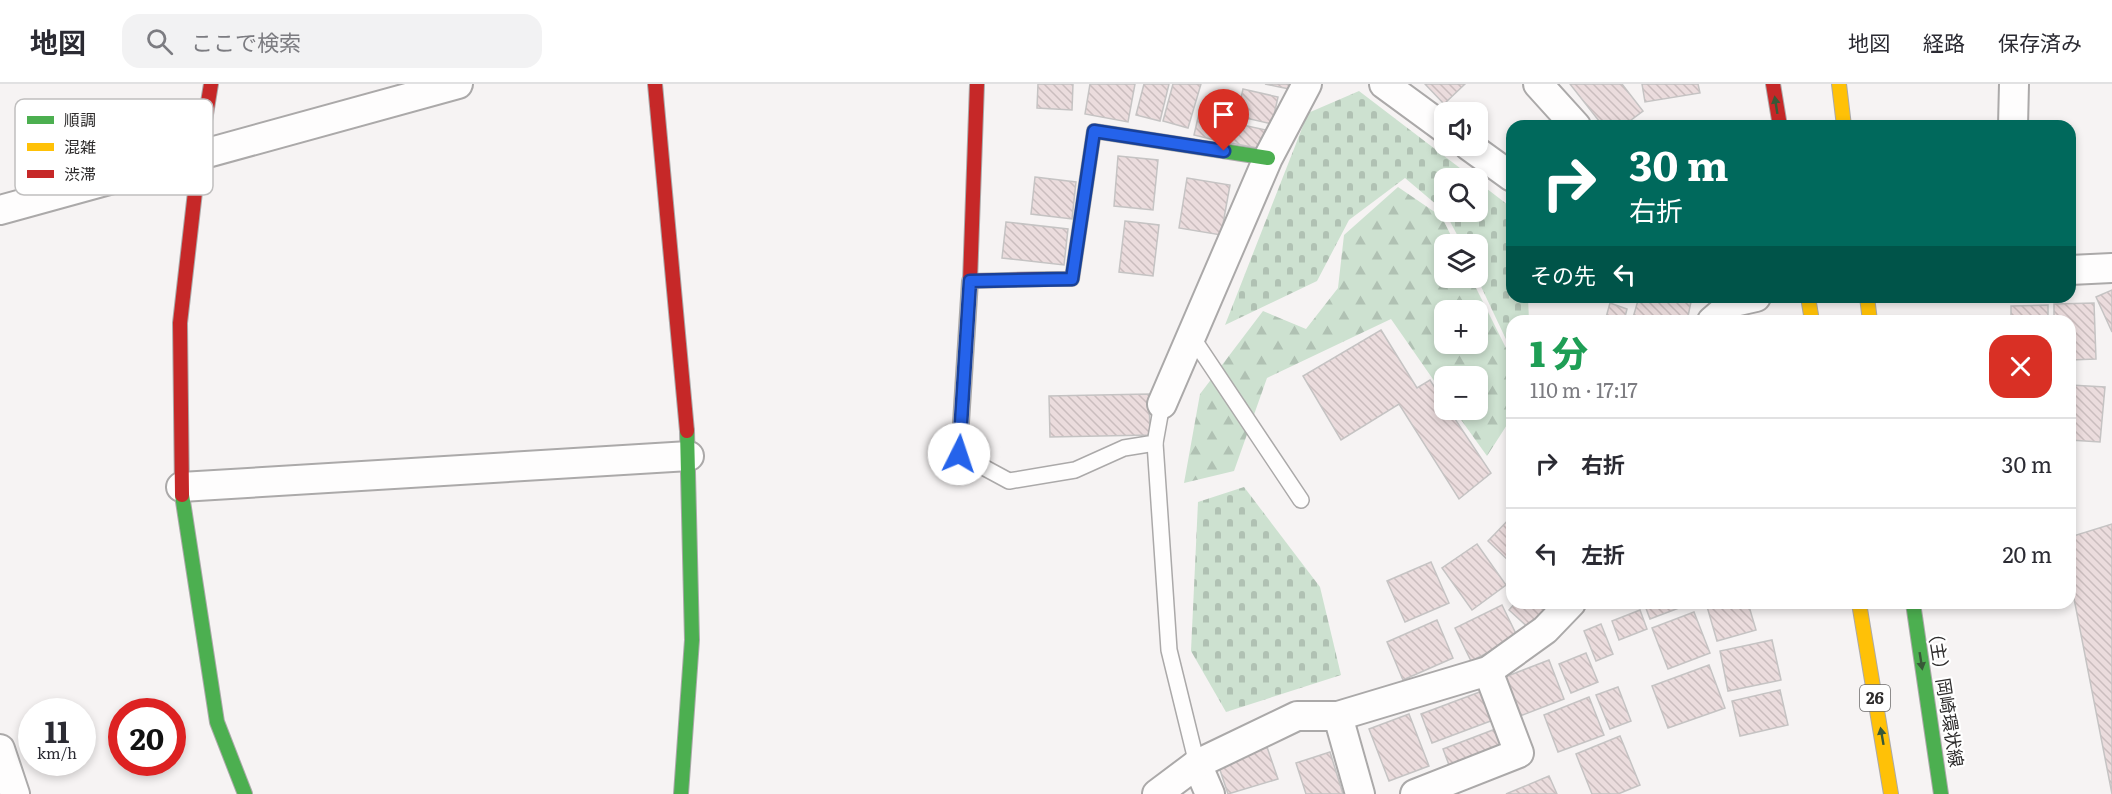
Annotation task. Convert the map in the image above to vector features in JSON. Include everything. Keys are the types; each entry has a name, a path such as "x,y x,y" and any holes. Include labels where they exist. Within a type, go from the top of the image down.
{"street":[{"path":"209,99 211,84"},
{"path":"213,153 458,84"},
{"path":"655,84 689,456 692,640 681,794"},
{"path":"977,84 970,281 1072,279 1094,131 1268,158"},
{"path":"1162,404 1268,158 1307,84"},
{"path":"1384,84 1434,121"},
{"path":"1538,84 1570,120"},
{"path":"1773,84 1778,120"},
{"path":"1839,84 1843,120"},
{"path":"2013,120 2014,84"},
{"path":"1483,156 1506,173"},
{"path":"0,210 56,195"},
{"path":"195,195 180,323 181,487 217,722 245,794"},
{"path":"2076,270 2112,268"},
{"path":"1718,315 1730,303"},
{"path":"181,487 689,456"},
{"path":"1157,794 1197,764 1297,716 1338,716 1488,671 1545,630 1565,609"},
{"name":"26","path":"1860,609 1892,794"},
{"name":"（主）岡崎環状線","path":"1913,609 1941,794"},
{"path":"1415,794 1519,753 1488,671"},
{"path":"1338,716 1360,794"},
{"path":"0,749 14,794"},
{"path":"1197,764 1210,794"}],"lane":[{"path":"970,281 959,454 1009,481 1075,470 1124,448 1155,443"},
{"path":"1192,337 1301,500"},
{"path":"1162,404 1155,443 1169,650 1197,764"}],"green space":[{"path":"1359,91 1434,148 1434,156 1444,156 1460,168 1434,168 1434,203 1405,178 1349,220 1317,281 1225,325 1308,113"},
{"path":"1398,187 1434,212 1434,222 1444,222 1450,234 1434,234 1434,288 1476,288 1482,300 1434,300 1434,354 1488,354 1488,312 1506,348 1506,426 1487,456 1461,420 1488,420 1488,366 1434,366 1434,381 1391,319 1267,378 1234,471 1184,483 1200,394 1263,311 1306,329 1338,288 1344,235"},
{"path":"1488,190 1506,203 1506,303 1528,303 1529,315 1506,315 1506,339 1482,288 1488,288 1488,234 1457,234 1450,222 1488,222"},
{"path":"1244,487 1320,587 1341,675 1226,712 1191,651 1198,502"}],"building":[{"path":"1038,84 1073,84 1072,110 1037,108"},
{"path":"1090,84 1135,84 1128,122 1085,114"},
{"path":"1144,84 1169,84 1160,121 1136,115"},
{"path":"1173,84 1201,84 1188,128 1163,121"},
{"path":"1265,84 1295,84 1294,90"},
{"path":"1425,84 1465,84 1446,102 1442,102"},
{"path":"1570,84 1622,84 1643,111 1631,120 1598,120"},
{"path":"1642,84 1698,84 1700,93 1645,102"},
{"path":"1243,89 1278,97 1272,124 1237,116"},
{"path":"1200,109 1225,114 1219,141 1194,135"},
{"path":"1229,122 1266,130 1263,149 1225,142"},
{"path":"1118,156 1158,160 1153,210 1114,206"},
{"path":"1035,177 1076,182 1072,219 1031,214"},
{"path":"1187,178 1230,185 1221,235 1179,228"},
{"path":"1125,221 1159,225 1153,276 1119,272"},
{"path":"1006,222 1068,229 1064,265 1002,258"},
{"path":"2112,290 2112,332 2096,297"},
{"path":"1610,303 1627,309 1626,315 1607,315"},
{"path":"1637,303 1691,303 1688,315 1634,315"},
{"path":"2094,303 2096,359 2076,360 2076,315 2054,315 2054,304"},
{"path":"2048,305 2048,315 2011,315 2011,306"},
{"path":"1381,330 1417,388 1430,380 1434,386 1434,420 1456,420 1491,473 1459,499 1399,404 1341,440 1303,376"},
{"path":"2076,385 2105,387 2100,442 2076,440"},
{"path":"1149,394 1150,435 1050,437 1049,396"},
{"path":"1506,522 1506,558 1488,541"},
{"path":"2112,524 2112,794 2076,609 2076,535"},
{"path":"1477,544 1506,585 1472,610 1442,568"},
{"path":"1431,562 1449,603 1405,622 1387,581"},
{"path":"1502,605 1518,638 1471,661 1455,628"},
{"path":"1510,609 1550,609 1531,630"},
{"path":"1646,609 1676,609 1650,619"},
{"path":"1708,609 1750,609 1756,630 1717,641"},
{"path":"1640,610 1647,629 1619,640 1612,621"},
{"path":"1694,612 1710,653 1668,669 1652,628"},
{"path":"1437,620 1453,658 1403,680 1387,642"},
{"path":"1601,624 1613,654 1596,661 1584,631"},
{"path":"1772,640 1781,680 1728,691 1720,651"},
{"path":"1586,653 1598,682 1571,693 1559,664"},
{"path":"1549,660 1564,699 1520,716 1505,677"},
{"path":"1709,665 1725,708 1668,728 1652,686"},
{"path":"1618,687 1631,721 1610,729 1596,695"},
{"path":"1485,690 1496,719 1432,743 1421,714"},
{"path":"1780,690 1788,725 1740,736 1732,701"},
{"path":"1589,697 1604,735 1558,752 1544,715"},
{"path":"1409,714 1429,766 1389,781 1369,729"},
{"path":"1498,728 1508,751 1452,773 1443,749"},
{"path":"1620,736 1640,785 1618,794 1592,794 1576,754"},
{"path":"1267,747 1278,779 1228,794 1218,764"},
{"path":"1330,752 1343,794 1306,794 1296,763"},
{"path":"1549,776 1557,794 1506,794"}],"traffic: fast":[{"path":"1049,279 1072,279 1094,131 1268,158"},
{"path":"681,794 692,640 687,431"},
{"path":"182,495 217,722 245,794"},
{"path":"1914,609 1941,794"}],"traffic: slow":[{"path":"1839,84 1843,120"},
{"path":"1809,303 1811,315"},
{"path":"1868,303 1869,315"},
{"path":"1860,609 1891,794"}],"traffic: jam":[{"path":"209,99 211,84"},
{"path":"655,84 687,431"},
{"path":"977,84 970,281 1049,279"},
{"path":"1773,84 1779,120"},
{"path":"182,495 180,323 195,195"}],"route":[{"path":"959,454 970,281 1072,279 1094,131 1224,151"}]}
